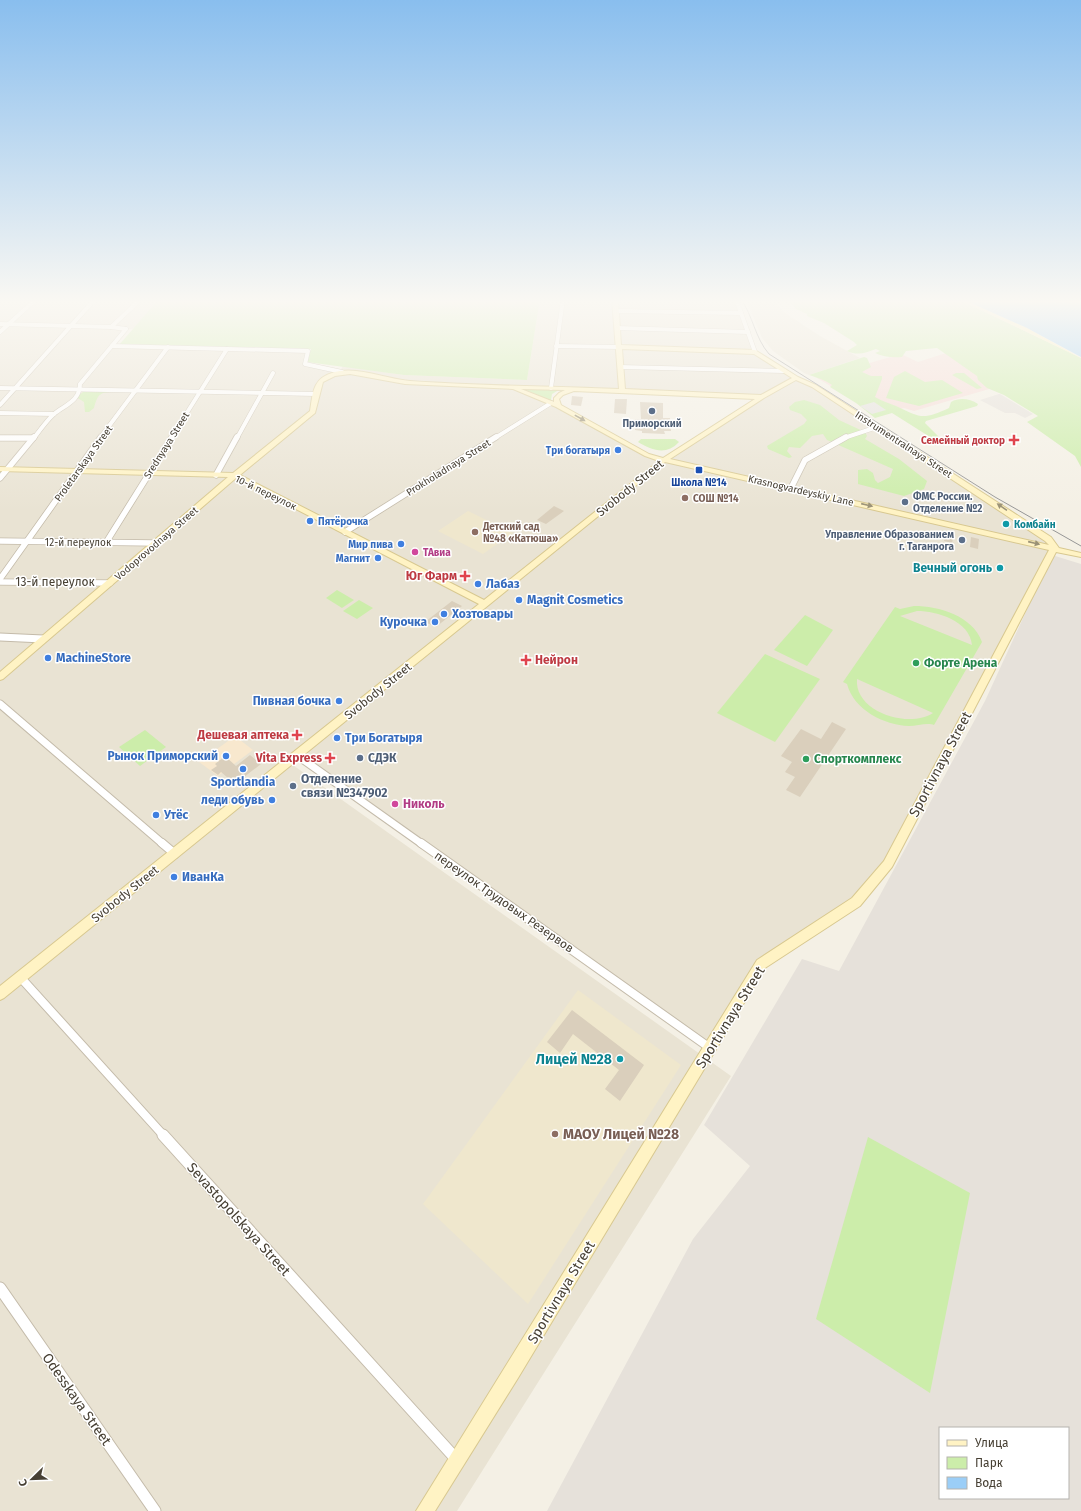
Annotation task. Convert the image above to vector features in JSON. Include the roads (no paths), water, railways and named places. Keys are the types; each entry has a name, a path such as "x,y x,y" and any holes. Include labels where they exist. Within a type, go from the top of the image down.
{"main road":[{"path":"620,370 622,390"},
{"name":"Instrumentralnaya Street","path":"784,371 814,386 1020,520 1048,539 1055,548"},
{"path":"316,394 321,381 327,377 342,372 350,372 405,382 622,390 762,398"},
{"name":"Svobody Street","path":"0,994 298,756 664,460 796,378"},
{"name":"Krasnogvardeyskiy Lane","path":"511,387 558,406 648,455 664,460 1081,555"},
{"path":"558,406 556,399 561,394 574,389"},
{"name":"Vodoprovodnaya Street","path":"0,677 235,475 313,412 316,394"},
{"name":"10-й переулок","path":"3,469 235,475 486,604"},
{"path":"1002,536 1021,533 1024,527 1020,520"},
{"name":"Sportivnaya Street","path":"425,1511 761,964 856,902 888,864 1055,548"}],"street":[{"path":"0,405 32,370"},
{"path":"0,478 3,469 54,414 70,404 80,389 80,384 92,370"},
{"name":"Proletarskaya Street","path":"0,579 76,471 152,370"},
{"name":"Srednyaya Street","path":"107,541 214,370"},
{"path":"335,370 342,372"},
{"path":"552,388 554,370"},
{"path":"723,370 784,371"},
{"path":"216,475 273,373"},
{"path":"0,388 316,394"},
{"name":"Prokholadnaya Street","path":"345,532 551,403"},
{"path":"0,413 54,414"},
{"path":"791,488 805,460 850,435 877,427"},
{"path":"0,438 33,438"},
{"name":"12-й переулок","path":"0,541 107,541 156,543"},
{"name":"13-й переулок","path":"0,582 110,583"},
{"path":"0,637 43,639"},
{"path":"0,704 175,854"},
{"name":"переулок Трудовых Резервов","path":"298,756 710,1048"},
{"name":"Sevastopolskaya Street","path":"20,978 457,1460"},
{"name":"Odesskaya Street","path":"0,1288 155,1511"}],"tram line":[{"path":"794,370 995,497 1081,546"}],"place":[{"name":"Приморский","path":"652,411"},
{"name":"Семейный доктор","path":"1014,440"},
{"name":"Три богатыря","path":"618,450"},
{"name":"Школа №14","path":"699,470"},
{"name":"СОШ №14","path":"685,498"},
{"name":"ФМС России. Отделение №2","path":"905,502"},
{"name":"Пятёрочка","path":"310,521"},
{"name":"Комбайн","path":"1006,524"},
{"name":"Детский сад №48 «Катюша»","path":"475,532"},
{"name":"Управление Образованием г. Таганрога","path":"962,540"},
{"name":"Мир пива","path":"401,544"},
{"name":"ТАвиа","path":"415,552"},
{"name":"Магнит","path":"378,558"},
{"name":"Вечный огонь","path":"1000,568"},
{"name":"Юг Фарм","path":"465,576"},
{"name":"Лабаз","path":"478,584"},
{"name":"Magnit Cosmetics","path":"519,600"},
{"name":"Хозтовары","path":"444,614"},
{"name":"Курочка","path":"435,622"},
{"name":"MachineStore","path":"48,658"},
{"name":"Нейрон","path":"526,660"},
{"name":"Форте Арена","path":"916,663"},
{"name":"Пивная бочка","path":"339,701"},
{"name":"Дешевая аптека","path":"297,735"},
{"name":"Три Богатыря","path":"337,738"},
{"name":"Рынок Приморский","path":"226,756"},
{"name":"Vita Express","path":"330,758"},
{"name":"СДЭК","path":"360,758"},
{"name":"Спорткомплекс","path":"806,759"},
{"name":"Sportlandia","path":"243,769"},
{"name":"Отделение связи №347902","path":"293,786"},
{"name":"леди обувь","path":"272,800"},
{"name":"Николь","path":"395,804"},
{"name":"Утёс","path":"156,815"},
{"name":"ИванКа","path":"174,877"},
{"name":"Лицей №28","path":"620,1059"},
{"name":"МАОУ Лицей №28","path":"555,1134"}]}
